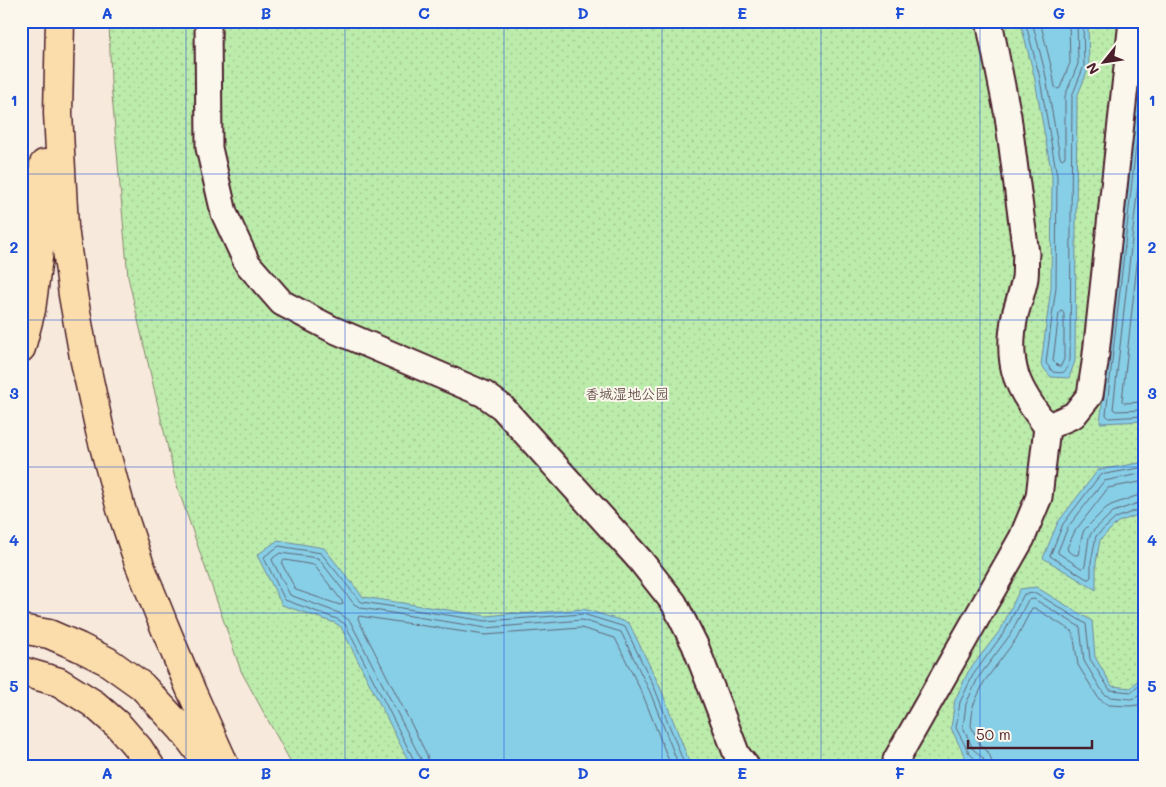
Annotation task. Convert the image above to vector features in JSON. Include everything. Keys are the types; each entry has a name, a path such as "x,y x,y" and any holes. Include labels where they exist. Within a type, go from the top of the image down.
{"highway":[{"path":"21,348 31,310 42,228 50,21"},
{"path":"60,21 58,113 64,227 73,295 100,431 121,509 139,563 173,648 225,766"},
{"path":"21,628 49,634 79,647 107,661 142,686 182,729 210,766"},
{"path":"21,671 59,682 94,704 119,726 139,749 150,766"}],"street":[{"path":"208,21 209,148 224,213 248,263 282,303 332,329 484,394 502,407 640,560 674,603 696,645 737,755 746,766"},
{"path":"896,766 896,760 1022,538 1039,497 1047,427 1029,403 1017,380 1011,357 1015,314 1025,277 1026,254 1008,116 989,21"},
{"path":"1047,427 1074,415 1090,395 1132,21"}],"green space":[{"name":"香城湿地公园","path":"109,21 1145,21 1145,766 293,766 241,671 176,483 128,277 111,84"}],"water":[{"path":"1020,21 1088,21 1089,67 1077,97 1075,361 1069,378 1051,377 1041,365 1051,287 1052,176 1034,75"},
{"path":"1145,21 1145,421 1100,423"},
{"path":"1145,462 1145,516 1141,514 1118,522 1100,540 1096,563 1096,590 1043,558 1058,522 1098,470"},
{"path":"278,540 324,548 363,597 487,616 584,609 629,623 660,687 691,766 411,766 341,627 335,623 282,605 257,555"},
{"path":"1036,587 1092,621 1095,657 1112,686 1131,688 1145,672 1145,766 976,766 965,757 951,728 955,700 968,672 1001,629 1020,589"}]}
